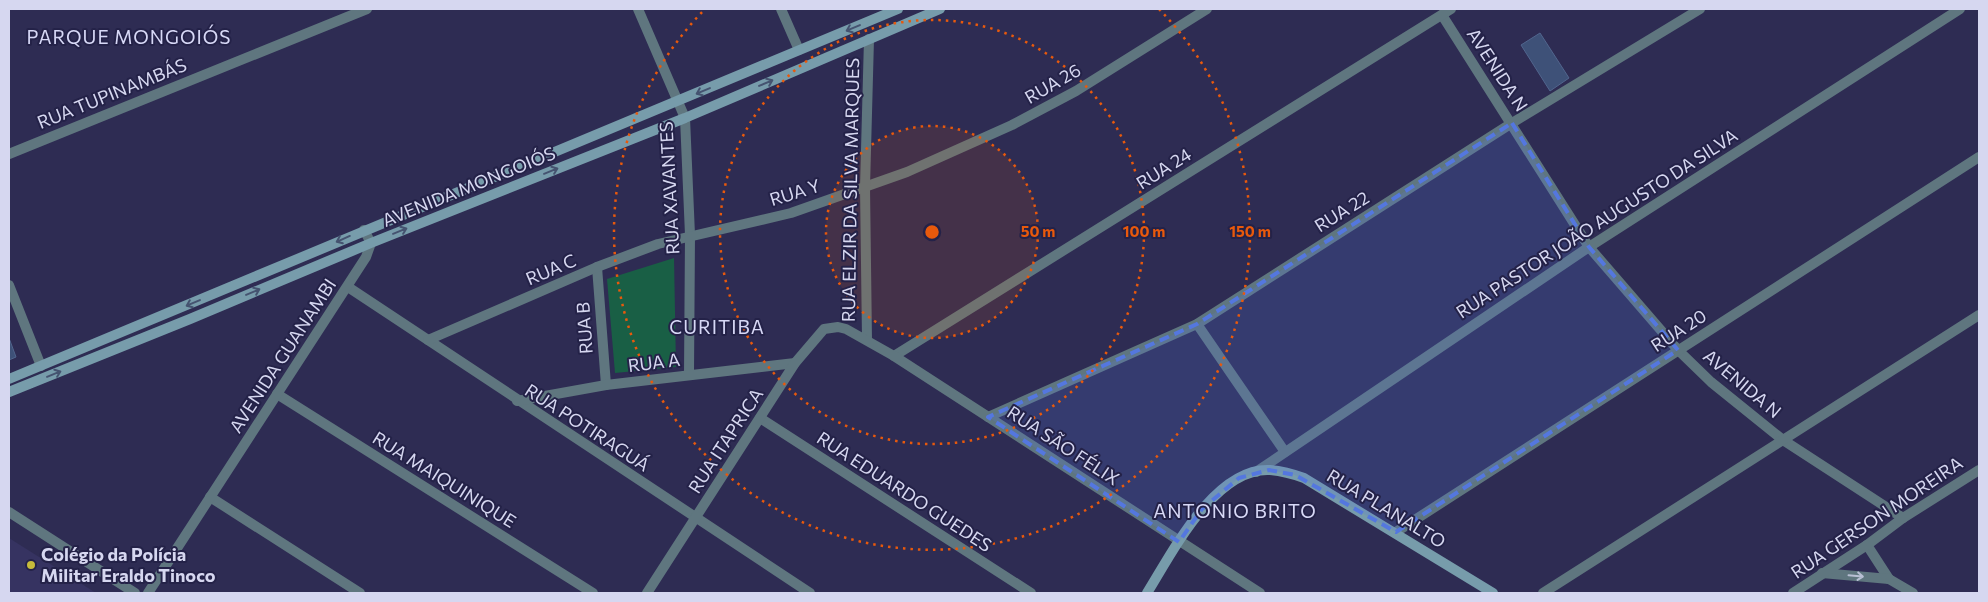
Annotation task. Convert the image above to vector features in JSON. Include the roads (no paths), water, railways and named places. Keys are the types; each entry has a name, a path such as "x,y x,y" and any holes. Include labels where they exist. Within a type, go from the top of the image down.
{"street":[{"name":"RUA TUPINAMBÁS","path":"9,154 367,9"},
{"name":"RUA XAVANTES","path":"638,9 685,118 690,235 689,374"},
{"path":"781,9 800,50"},
{"name":"AVENIDA MONGOIÓS","path":"9,379 364,230 679,102 898,9"},
{"name":"AVENIDA MONGOIÓS","path":"9,392 371,243 685,118 940,9"},
{"name":"RUA 26","path":"907,172 1020,121 1076,91 1207,9"},
{"name":"RUA 22","path":"988,416 1196,324 1512,123 1700,9"},
{"name":"RUA PASTOR JOÃO AUGUSTO DA SILVA","path":"1256,472 1589,247 1960,9"},
{"name":"AVENIDA N","path":"1447,12 1512,123 1589,247 1678,350 1711,382 1783,440 1903,518"},
{"name":"RUA 24","path":"894,356 1447,12"},
{"name":"RUA ELZIR DA SILVA MARQUES","path":"867,340 865,187 869,39"},
{"name":"RUA 20","path":"1396,532 1979,157"},
{"name":"RUA Y","path":"690,235 791,213 907,172"},
{"path":"364,230 371,243"},
{"name":"RUA C","path":"428,340 597,268 658,244 690,235"},
{"name":"AVENIDA GUANAMBI","path":"148,593 348,287 370,249 371,243"},
{"name":"RUA B","path":"597,268 606,385"},
{"path":"9,285 41,366"},
{"name":"RUA POTIRAGUÁ","path":"348,287 517,402 810,593"},
{"path":"1543,593 1979,316"},
{"path":"1196,324 1285,452"},
{"name":"RUA ITAPRICA","path":"647,593 795,363 824,329 838,327 846,329"},
{"name":"RUA SÃO FÉLIX","path":"846,329 894,356 1260,593"},
{"name":"RUA A","path":"517,402 606,385 795,363"},
{"name":"RUA MAIQUINIQUE","path":"277,394 593,593"},
{"name":"RUA EDUARDO GUEDES","path":"760,418 1031,593"},
{"name":"RUA PLANALTO","path":"1256,472 1270,470 1304,478 1494,593"},
{"name":"RUA GERSON MOREIRA","path":"1793,593 1867,546 1903,518 1979,470"},
{"path":"1147,593 1202,509 1224,488 1239,478 1256,472"},
{"path":"210,497 360,593"},
{"path":"9,512 135,593"},
{"path":"1867,546 1889,579"},
{"path":"1822,573 1889,579 1913,593"}],"place":[{"name":"Colégio da Polícia Militar Eraldo Tinoco","path":"31,565"}],"district":[{"name":"PARQUE MONGOIÓS","path":"129,37"},
{"name":"CURITIBA","path":"717,327"},
{"name":"ANTONIO BRITO","path":"1235,511"}]}
